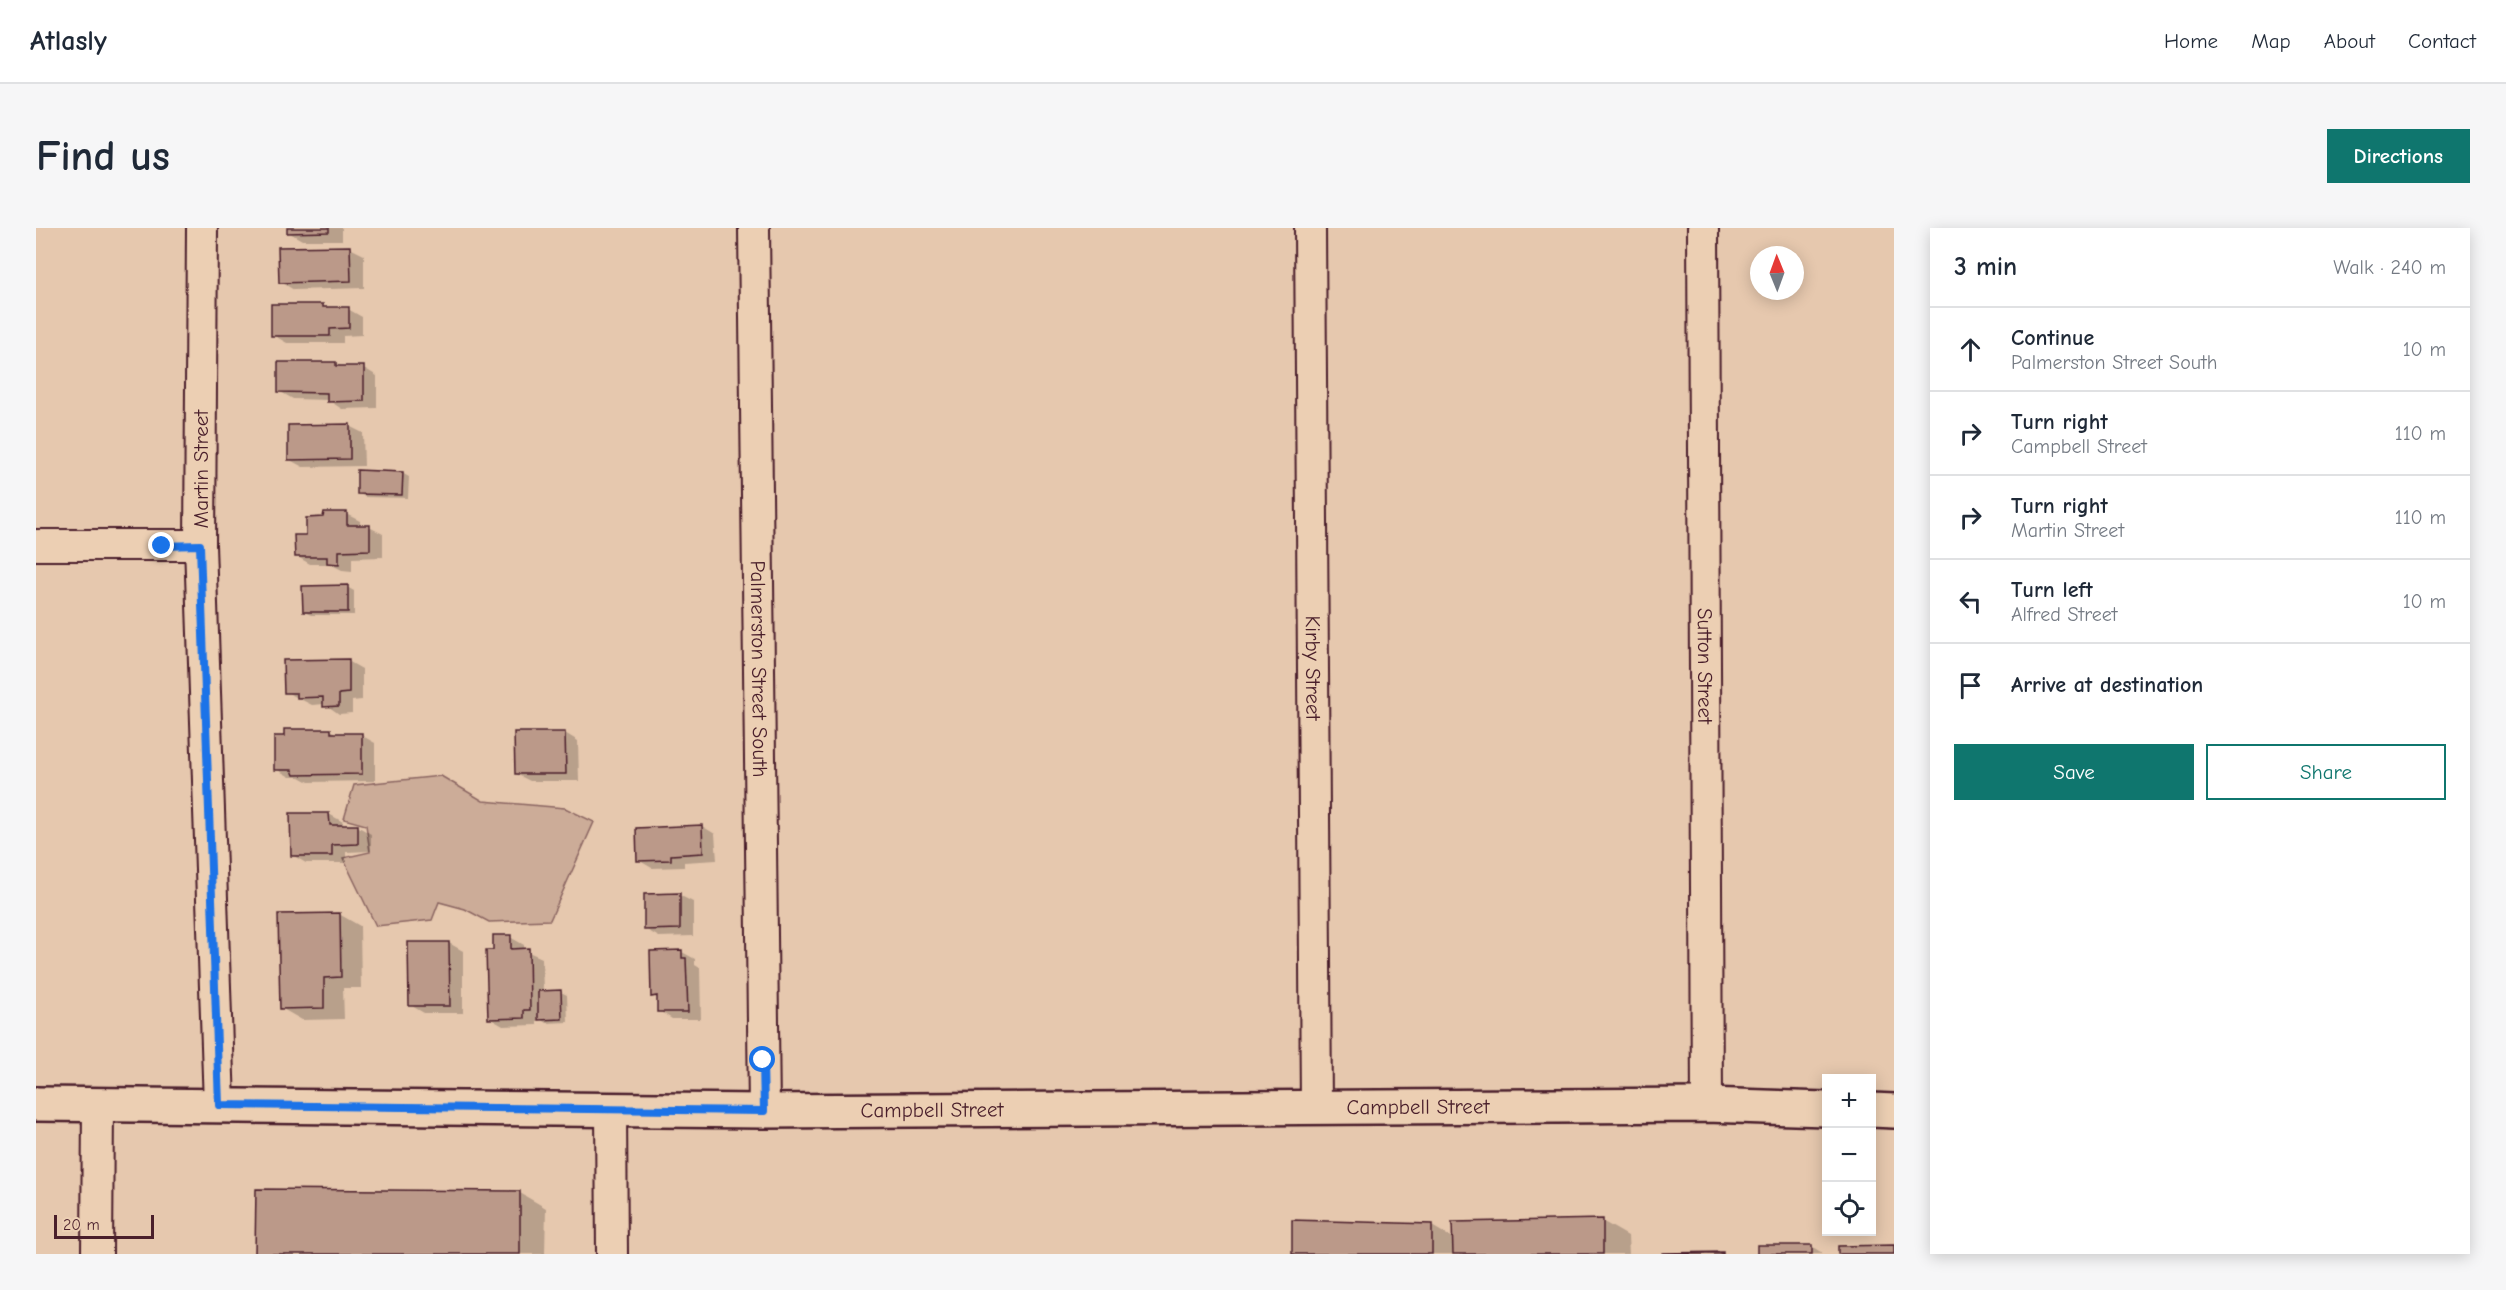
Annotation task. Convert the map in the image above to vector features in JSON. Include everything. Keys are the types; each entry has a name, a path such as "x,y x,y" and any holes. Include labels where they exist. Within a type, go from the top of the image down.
{"street":[{"name":"Martin Street","path":"202,228 200,545 219,1105"},
{"name":"Palmerston Street South","path":"754,228 764,1111"},
{"name":"Kirby Street","path":"1310,228 1316,1108"},
{"name":"Sutton Street","path":"1703,228 1707,1105"},
{"path":"36,545 200,545"},
{"name":"Campbell Street","path":"36,1104 764,1111 1707,1105 1822,1109"},
{"path":"97,1254 98,1105"},
{"path":"611,1110 612,1254"},
{"path":"1876,1110 1894,1111"}],"shaded area":[{"path":"441,776 483,801 565,808 594,822 550,920 489,922 465,909 439,902 432,920 376,926 343,858 370,852 366,825 344,819 354,785"}],"building":[{"path":"287,228 329,228 329,232 287,233"},
{"path":"350,246 351,281 279,283 278,247"},
{"path":"271,304 323,304 323,307 349,307 349,328 330,329 330,336 271,336"},
{"path":"278,362 336,362 336,366 364,366 364,401 327,402 327,393 278,392"},
{"path":"350,424 350,459 288,460 288,425"},
{"path":"357,470 403,472 402,495 357,494"},
{"path":"324,512 347,512 347,525 370,525 370,550 339,551 339,564 327,563 327,557 295,557 294,535 306,535 306,518 323,517"},
{"path":"348,585 348,612 303,612 302,586"},
{"path":"349,659 349,693 339,694 339,706 323,707 323,697 297,698 297,693 284,693 283,660"},
{"path":"284,729 331,729 331,733 362,733 362,774 294,775 292,770 274,770 274,736 284,736"},
{"path":"514,732 565,732 566,774 515,774"},
{"path":"290,813 329,813 330,825 358,825 358,844 332,845 332,856 291,856"},
{"path":"702,825 703,853 671,855 671,860 637,861 636,828"},
{"path":"680,893 680,929 644,930 644,894"},
{"path":"340,913 341,977 324,978 324,1008 280,1009 278,914"},
{"path":"493,935 511,935 511,949 529,948 530,1010 524,1010 524,1018 488,1019 486,950 493,950"},
{"path":"408,942 449,942 450,1006 409,1006"},
{"path":"682,950 682,958 686,958 688,1012 657,1012 657,996 651,997 650,951"},
{"path":"561,990 562,1019 538,1020 538,991"},
{"path":"256,1189 520,1191 520,1254 255,1254"},
{"path":"1603,1219 1603,1254 1453,1254 1452,1222"},
{"path":"1292,1220 1432,1224 1432,1254 1292,1254"},
{"path":"1757,1245 1812,1245 1812,1254 1757,1254"},
{"path":"1894,1245 1894,1254 1838,1254 1838,1246"},
{"path":"1723,1252 1723,1254 1663,1254 1663,1253"}],"route":[{"path":"162,546 200,545 219,1105 764,1111 763,1060"}]}
